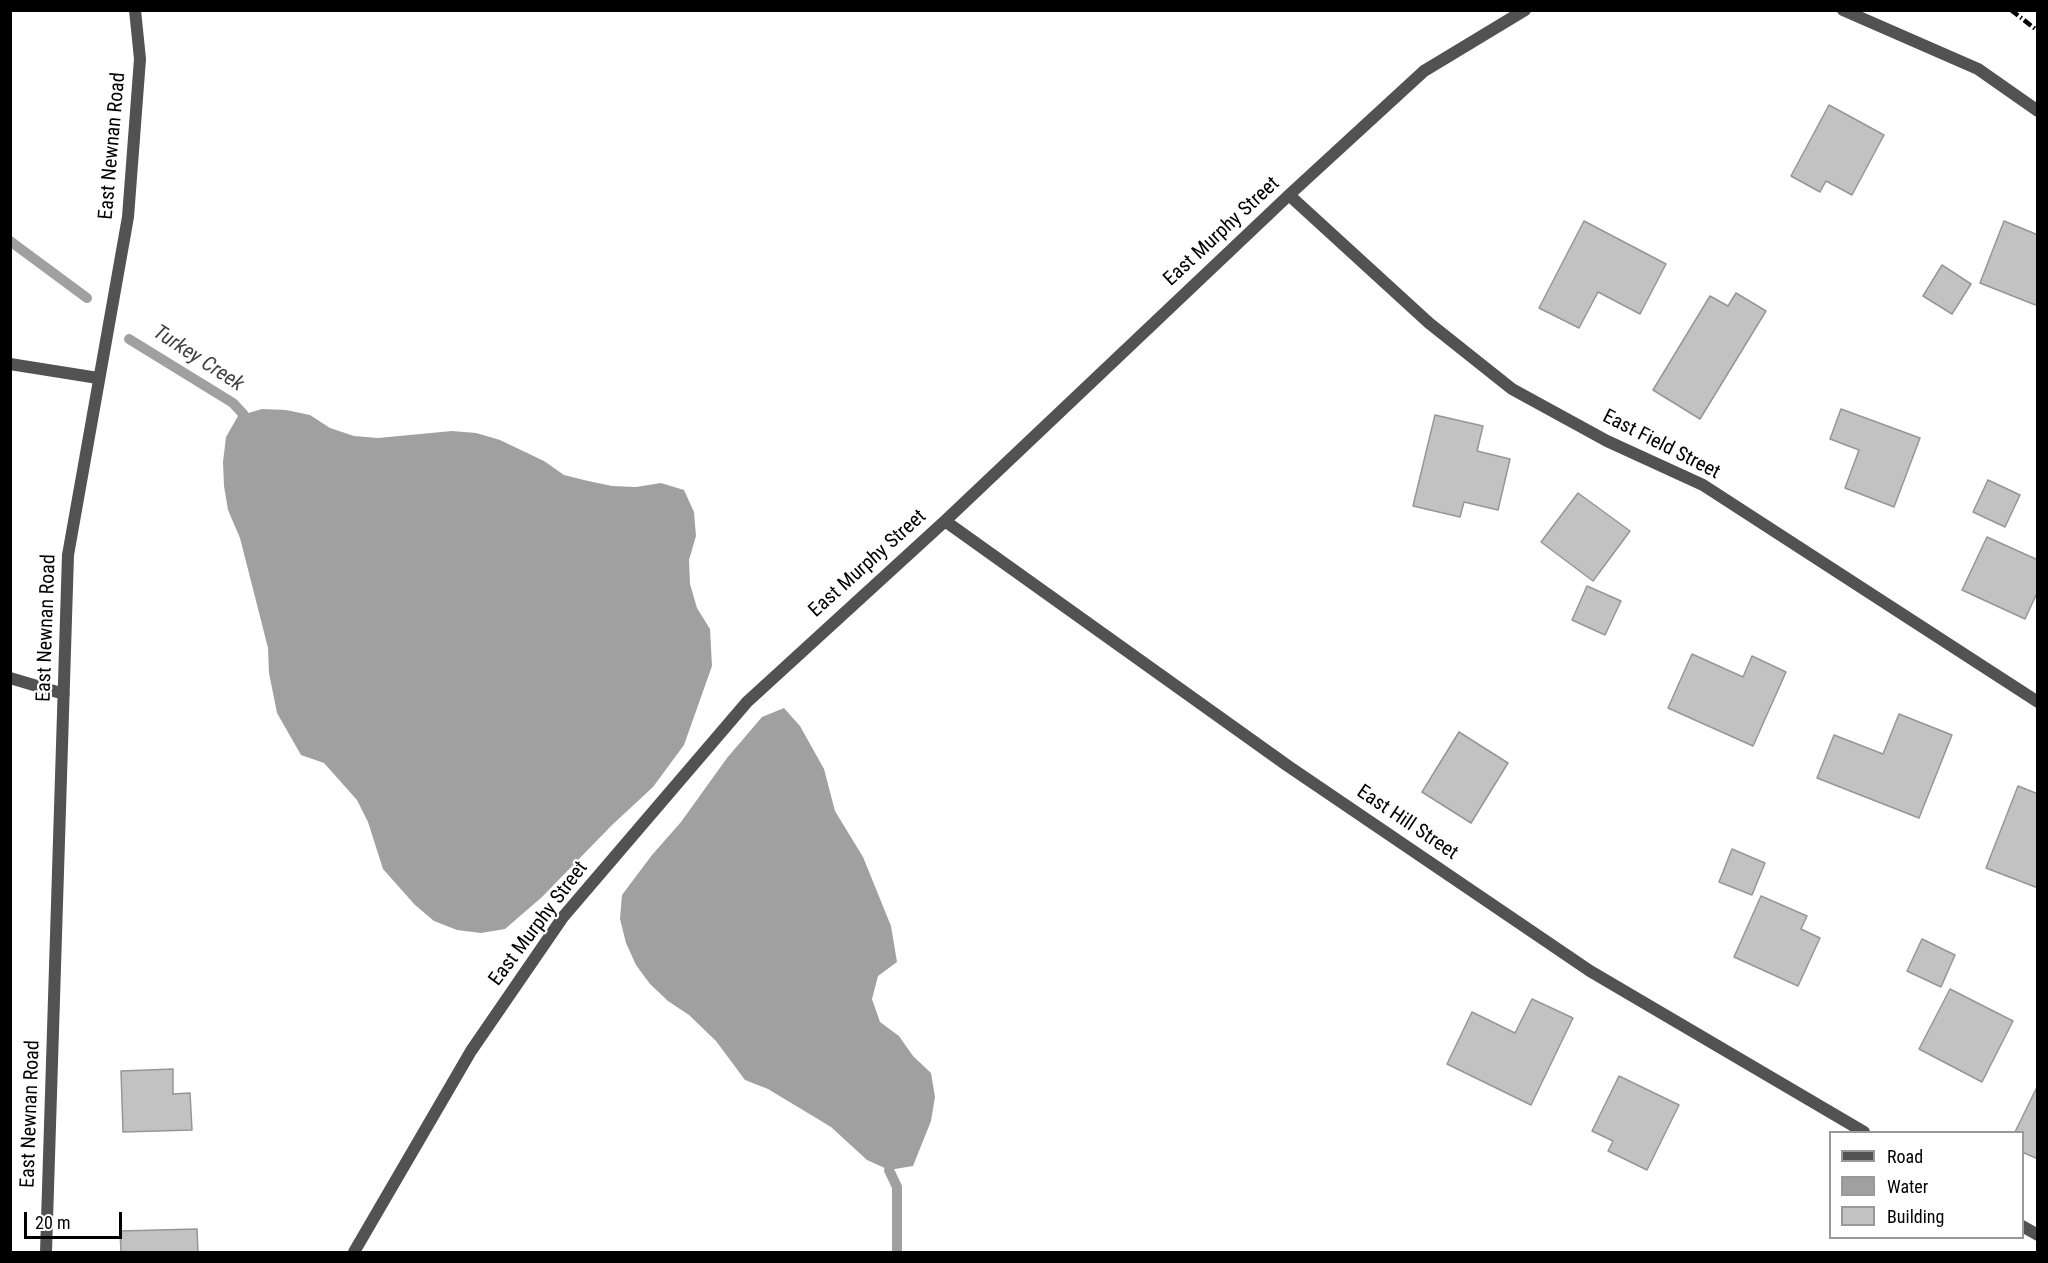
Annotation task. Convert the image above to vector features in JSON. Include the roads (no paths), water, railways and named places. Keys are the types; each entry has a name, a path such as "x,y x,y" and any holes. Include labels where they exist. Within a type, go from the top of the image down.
{"street":[{"name":"East Newnan Road","path":"46,1252 68,555 128,217 140,59 135,10"},
{"name":"East Murphy Street","path":"354,1252 471,1051 563,917 747,702 945,521 1289,195 1425,71 1525,10"},
{"path":"1843,10 1978,69 2037,111"},
{"name":"East Field Street","path":"1289,195 1429,323 1512,389 1607,441 1703,485 2037,702"},
{"path":"10,364 98,378"},
{"name":"East Hill Street","path":"945,521 1288,766 1590,971 1862,1131"},
{"path":"10,678 64,694"},
{"path":"2024,1227 2037,1235"}],"water":[{"path":"262,409 286,410 310,415 330,428 354,436 378,438 452,431 476,433 500,440 544,461 564,475 612,486 636,487 661,483 684,490 694,512 696,536 689,560 690,584 697,608 710,629 712,666 684,745 653,787 612,825 542,897 505,929 481,933 457,930 434,921 415,905 383,869 368,822 357,800 324,763 301,755 277,713 269,673 268,648 240,538 228,510 224,486 223,462 226,437 238,416"},
{"path":"784,708 800,726 824,769 835,811 863,857 891,926 897,962 878,976 872,999 880,1022 899,1036 913,1056 931,1073 935,1097 931,1121 913,1166 889,1170 867,1160 831,1127 768,1089 745,1080 716,1041 689,1015 668,1001 650,984 636,965 626,943 620,919 622,895 652,855 681,822 727,758 762,717"}],"waterway":[{"name":"Turkey Creek","path":"10,241 87,298"},
{"name":"Turkey Creek","path":"129,339 233,403 244,415"},
{"name":"Turkey Creek","path":"889,1170 897,1187 897,1252"}],"railway":[{"path":"2011,10 2038,31"}]}
